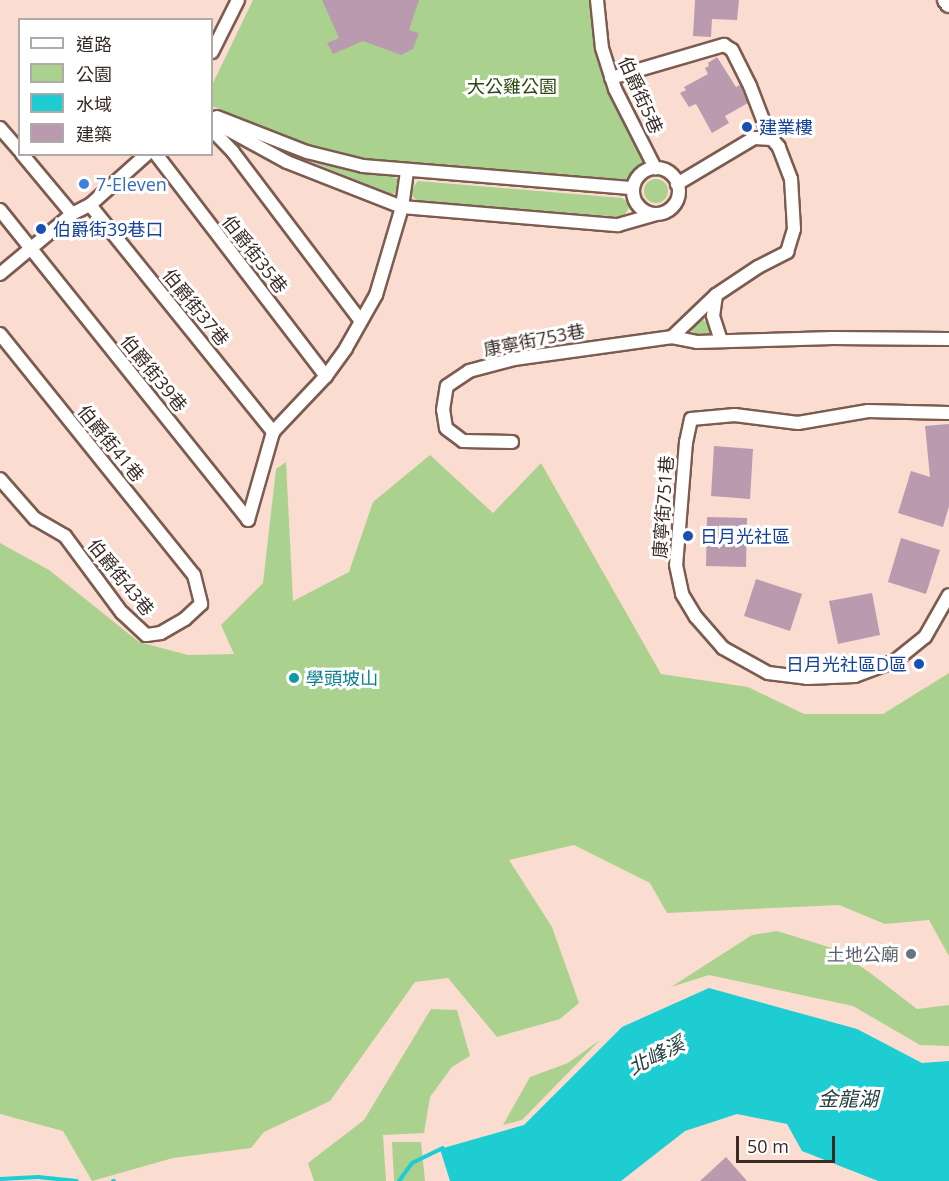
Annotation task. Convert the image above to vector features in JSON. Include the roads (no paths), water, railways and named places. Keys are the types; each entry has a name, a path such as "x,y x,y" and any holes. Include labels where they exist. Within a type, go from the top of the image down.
{"street":[{"path":"213,50 238,0"},
{"name":"伯爵街5巷","path":"597,0 602,48 611,78 655,168"},
{"path":"946,0 949,4"},
{"path":"611,78 724,45 732,50 750,86 770,138 779,147 790,179 794,229 787,252 758,267 716,295 672,337"},
{"path":"213,115 308,152 363,166 633,188"},
{"path":"213,122 287,162 402,207 618,225 663,213 675,203 678,196 677,184 666,170 655,168 639,175 633,188 636,203 648,213 656,214"},
{"path":"0,128 18,149"},
{"path":"213,131 233,152 361,321"},
{"path":"677,184 754,138 770,138"},
{"path":"24,156 72,214"},
{"path":"0,274 72,214 90,205 145,156"},
{"name":"伯爵街35巷","path":"158,156 326,376"},
{"path":"273,432 326,376 346,348 376,295 402,207 407,171"},
{"name":"伯爵街37巷","path":"90,205 273,432"},
{"name":"伯爵街39巷","path":"0,210 248,520 273,432"},
{"path":"716,295 713,316 721,340"},
{"name":"伯爵街41巷","path":"0,333 194,575"},
{"path":"672,337 690,341 949,339"},
{"name":"康寧街753巷","path":"512,442 463,441 446,428 443,410 447,386 469,371 514,359 672,337"},
{"name":"康寧街751巷","path":"949,413 868,411 798,423 735,415 691,419 686,442 676,565 682,594 696,617 723,648 768,673 807,678 855,676 895,661 925,637 949,595"},
{"name":"伯爵街43巷","path":"0,478 35,519 65,536 122,613 146,635 162,633 185,619 201,604 194,575"}],"water":[{"name":"金龍湖","path":"709,988 857,1029 922,1063 949,1061 949,1181 878,1181 802,1151 787,1124 737,1114 685,1131 621,1181 450,1181 440,1149 524,1125 622,1027"}],"waterway":[{"name":"北峰溪","path":"399,1181 412,1163 443,1148"},
{"name":"北峰溪","path":"0,1179 38,1177 77,1181"}],"place":[{"name":"建業樓","path":"747,127"},
{"name":"7-Eleven","path":"84,184"},
{"name":"伯爵街39巷口","path":"41,229"},
{"name":"日月光社區","path":"688,536"},
{"name":"日月光社區D區","path":"919,664"},
{"name":"學頭坡山","path":"294,678"},
{"name":"土地公廟","path":"911,954"}],"park label":[{"name":"大公雞公園","path":"512,86"}]}
